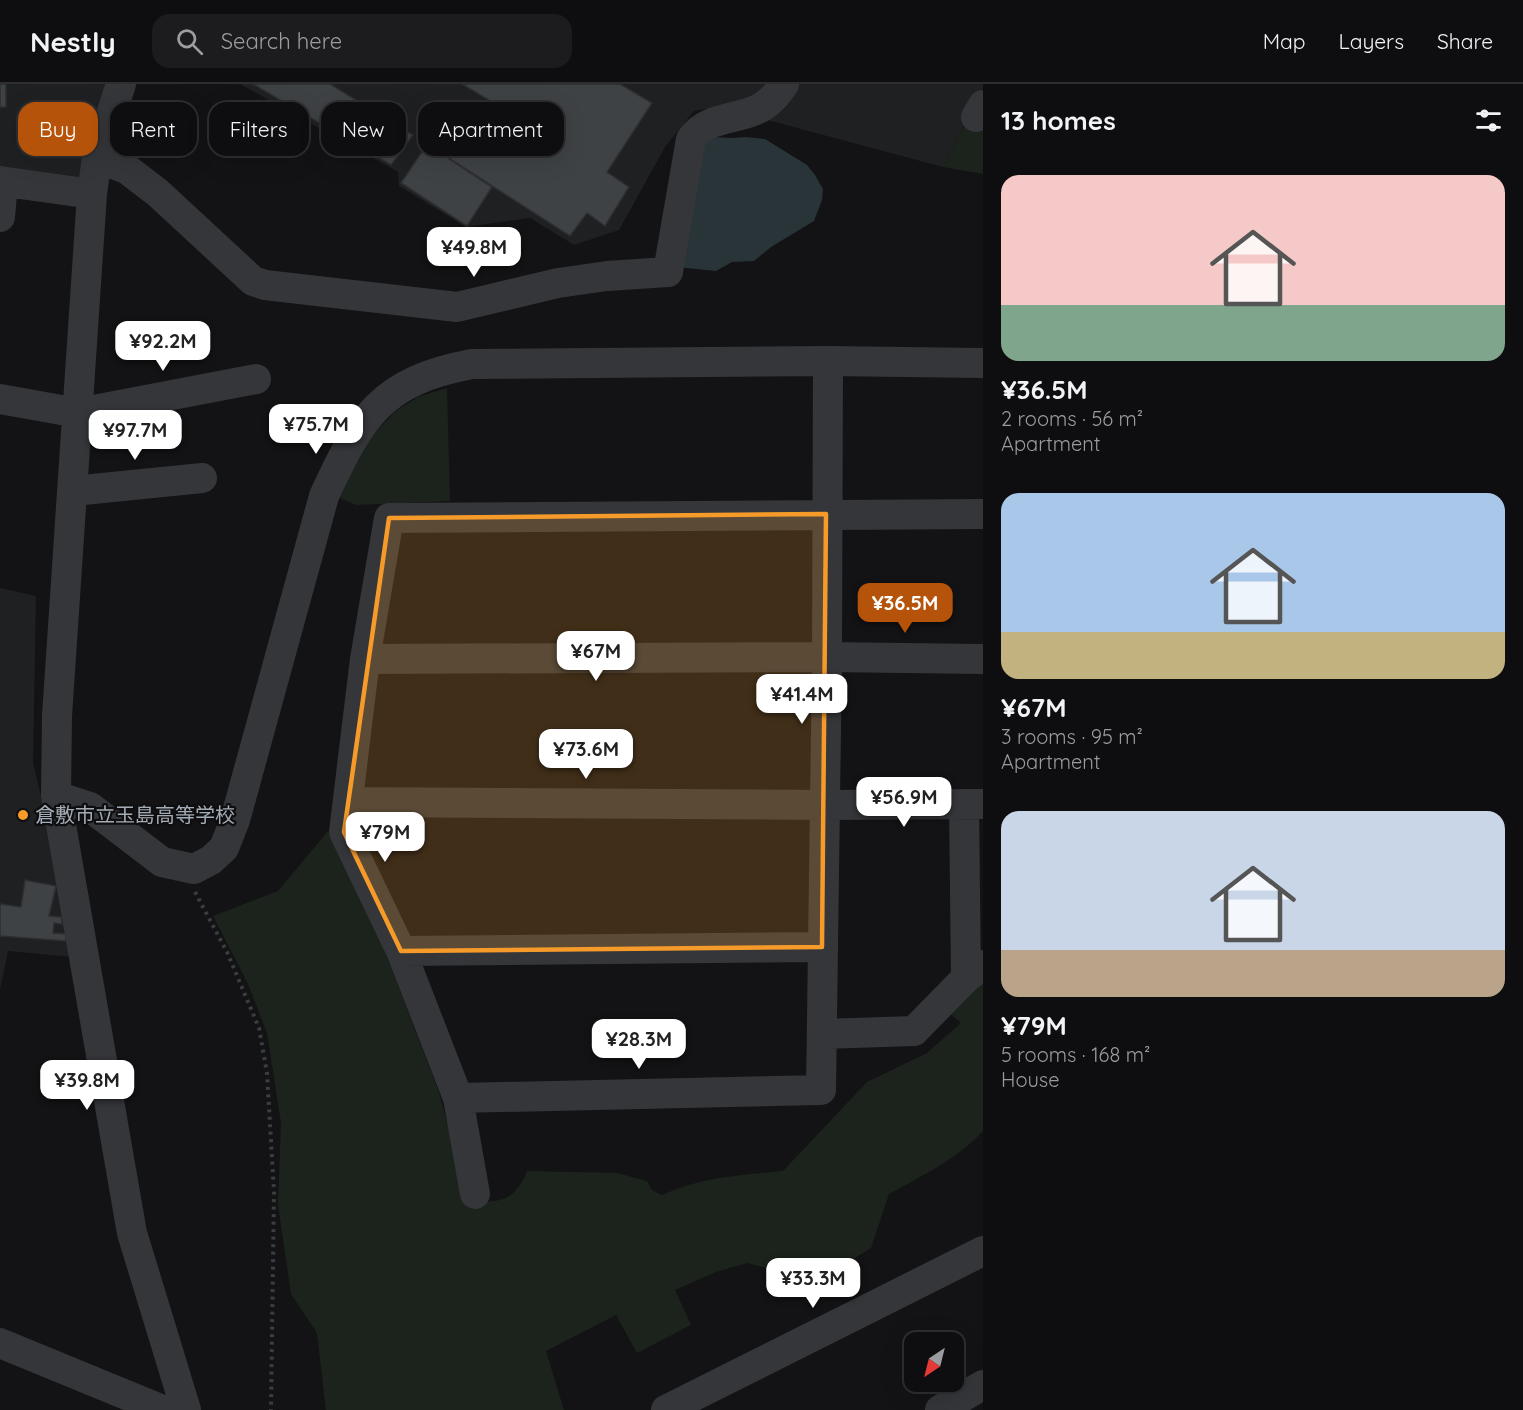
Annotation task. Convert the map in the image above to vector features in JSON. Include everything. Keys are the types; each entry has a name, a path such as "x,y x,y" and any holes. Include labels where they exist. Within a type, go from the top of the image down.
{"street":[{"path":"121,84 97,157 92,194 57,716 56,796 132,1233 186,1410"},
{"path":"97,157 128,170 158,193 254,281 264,285 457,307 558,283 607,276 668,272 691,140 698,130 707,125 763,107 774,98 784,84"},
{"path":"0,217 1,181 92,194"},
{"path":"458,1098 821,1090 828,361"},
{"path":"56,796 90,807 162,862 194,868 211,860 224,848 235,820 324,496 346,447 364,419 392,394 414,380 443,370 472,364 828,361 983,363"},
{"path":"0,399 78,413 256,379"},
{"path":"73,491 202,478"},
{"path":"475,1194 458,1098 401,951 344,832 365,659 389,518 983,514"},
{"path":"365,659 826,657 983,659"},
{"path":"348,802 973,804 974,972 914,1031 822,1034"},
{"path":"401,951 822,948"},
{"path":"666,1410 983,1252"},
{"path":"2,1349 163,1410"},
{"path":"940,1410 983,1385"}],"path":[{"path":"178,865 227,952 259,1028 267,1073 274,1192 271,1410"}],"highlighted area":[{"path":"826,514 822,947 401,951 344,832 389,518"}],"shaded area":[{"path":"0,84 108,84 98,120 98,102 18,102 18,156 88,156 81,182 0,171"},
{"path":"240,84 983,84 943,167 719,107 694,111 665,147 619,230 574,245 530,218 466,227 399,186 398,172 369,156 406,156 406,102 321,102 321,129 309,122 309,102 272,102"},
{"path":"969,116 983,125 983,174 943,167"},
{"path":"712,137 765,139 807,165 823,189 822,200 814,221 771,247 754,261 732,262 716,271 677,267 697,140"},
{"path":"447,388 450,501 356,505 340,498 357,457 372,435 397,410 418,397"},
{"name":"倉敷市立玉島高等学校","path":"0,588 36,596 33,762 58,868 74,957 8,951 0,990"},
{"path":"328,831 380,939 439,1092 468,1204 497,1201 511,1195 517,1190 527,1171 617,1173 647,1181 652,1190 662,1195 706,1181 783,1171 867,1082 927,1053 961,1023 946,1010 983,979 983,1131 951,1158 889,1194 871,1248 850,1261 790,1274 747,1263 716,1272 675,1290 691,1325 637,1353 616,1315 546,1351 564,1410 326,1410 317,1333 291,1294 278,1205 281,1123 267,1033 248,984 213,916 278,891"}],"building":[{"path":"0,84 6,84 6,107 0,107"},
{"path":"253,84 330,84 359,102 321,102 321,124 309,117 309,102 284,102"},
{"path":"462,84 620,84 652,103 607,172 629,187 605,226 587,213 570,236 450,159 452,156 564,156 564,102 492,102"},
{"path":"406,131 413,135 406,145"},
{"path":"376,156 398,156 391,165"},
{"path":"419,156 445,156 492,187 467,226 401,183"},
{"path":"25,880 56,886 49,916 61,917 62,924 54,923 53,933 66,934 66,941 0,936 0,904 21,907"}],"place":[{"name":"倉敷市立玉島高等学校","path":"23,815"}]}
